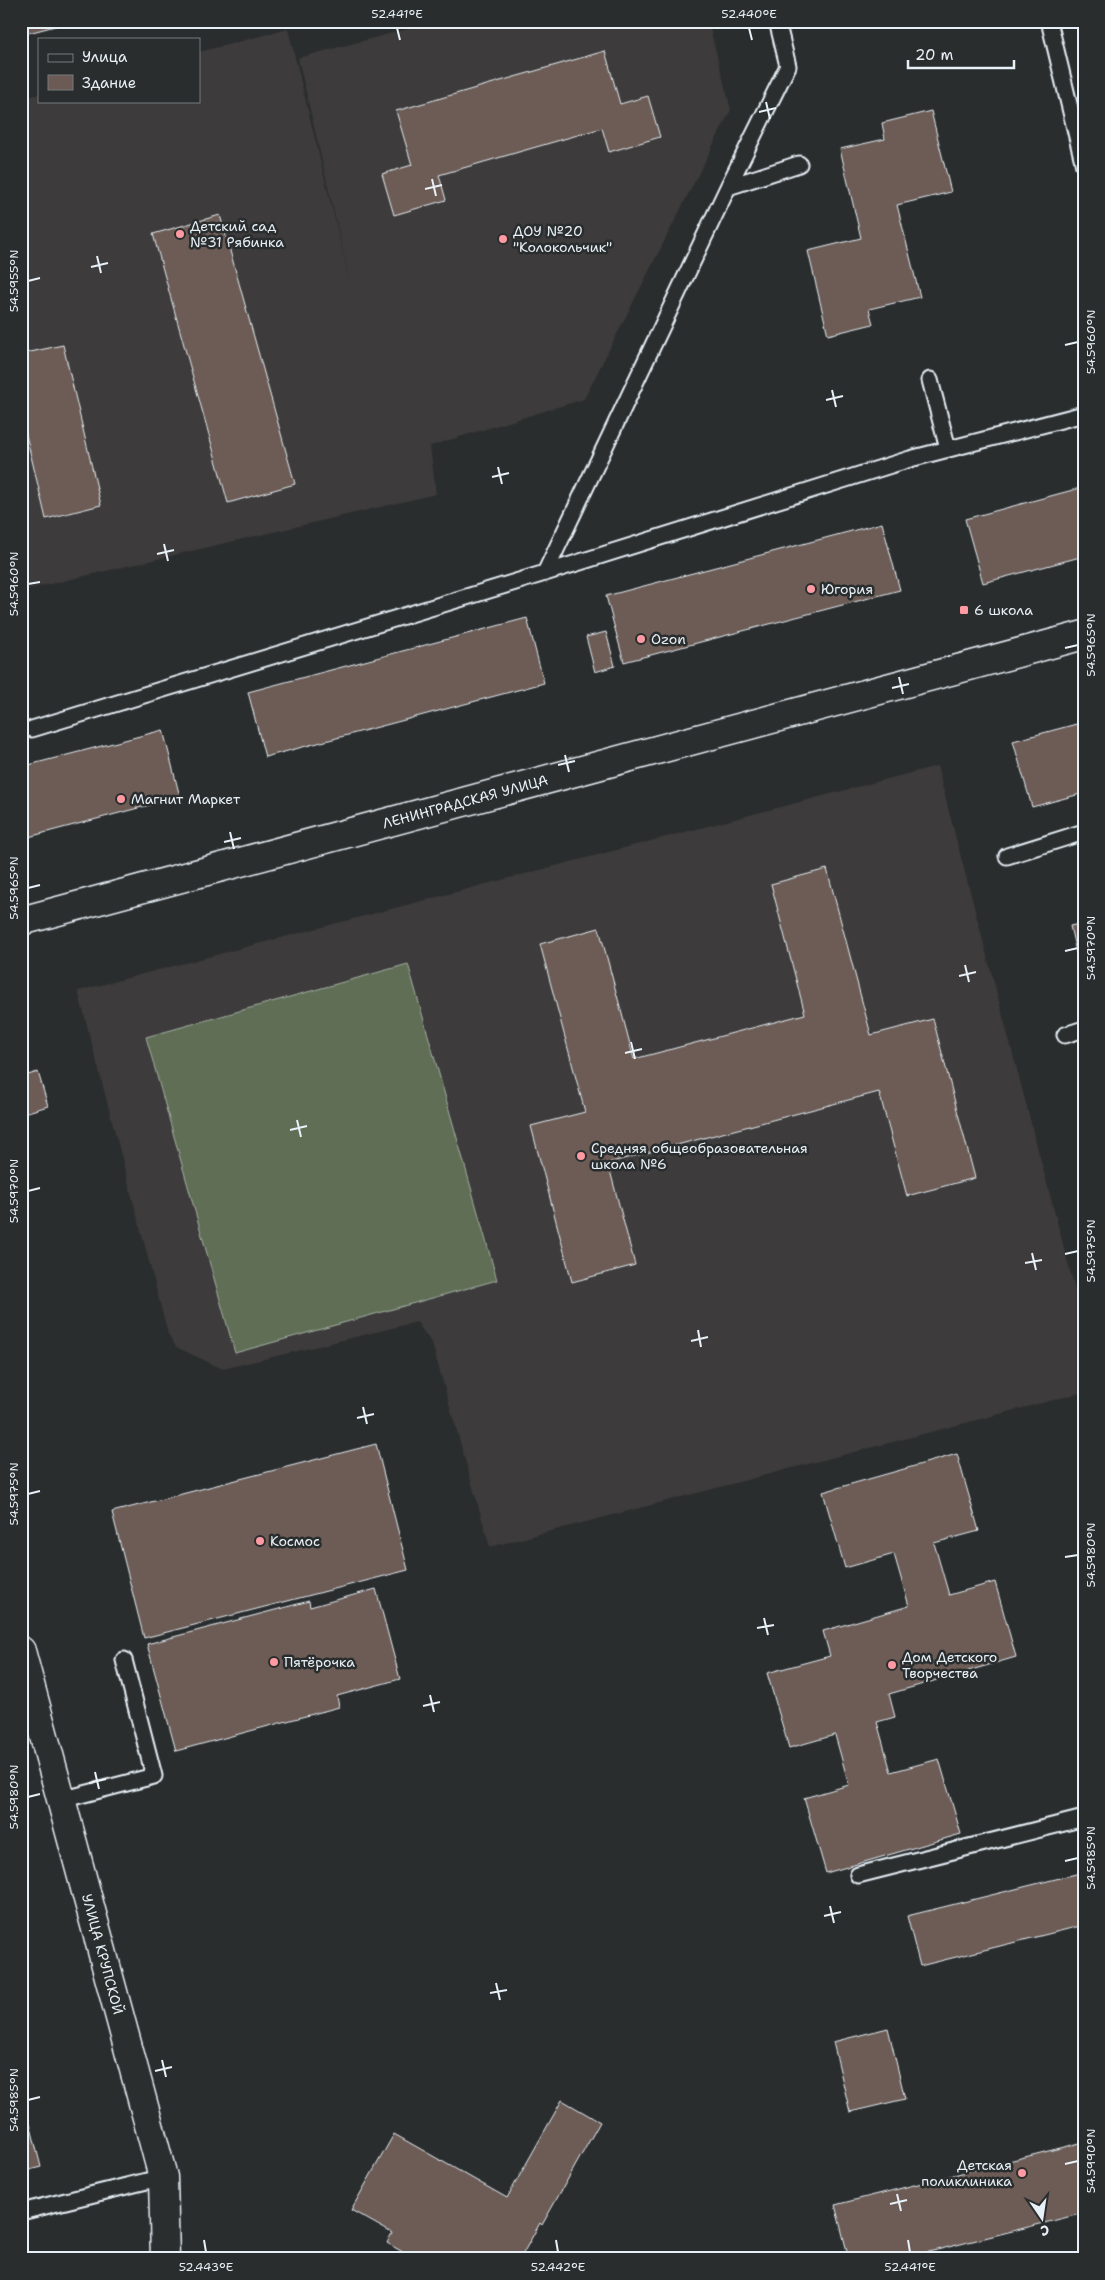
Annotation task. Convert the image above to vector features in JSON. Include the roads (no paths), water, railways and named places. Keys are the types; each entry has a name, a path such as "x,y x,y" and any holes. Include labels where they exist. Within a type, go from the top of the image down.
{"street":[{"name":"ЛЕНИНГРАДСКАЯ УЛИЦА","path":"21,921 1084,635"},
{"name":"УЛИЦА КРУПСКОЙ","path":"21,1651 163,2177 165,2259"}],"lane":[{"path":"545,573 728,187 788,66 777,21"},
{"path":"1049,21 1084,166"},
{"path":"728,187 799,164"},
{"path":"930,380 948,449"},
{"path":"32,729 545,573 901,462 1084,414"},
{"path":"1007,856 1084,832"},
{"path":"1065,1035 1084,1029"},
{"path":"61,1800 154,1776 124,1660"},
{"path":"858,1875 1084,1818"},
{"path":"21,2212 163,2177"}],"place":[{"name":"Детский сад №31 Рябинка","path":"180,234"},
{"name":"ДОУ №20 \"Колокольчик\"","path":"503,239"},
{"name":"Югория","path":"811,589"},
{"name":"6 школа","path":"964,610"},
{"name":"Ozon","path":"641,639"},
{"name":"Магнит Маркет","path":"121,799"},
{"name":"Средняя общеобразовательная школа №6","path":"581,1156"},
{"name":"Космос","path":"260,1541"},
{"name":"Пятёрочка","path":"274,1662"},
{"name":"Дом Детского Творчества","path":"892,1665"},
{"name":"Детская поликлиника","path":"1022,2173"}]}
